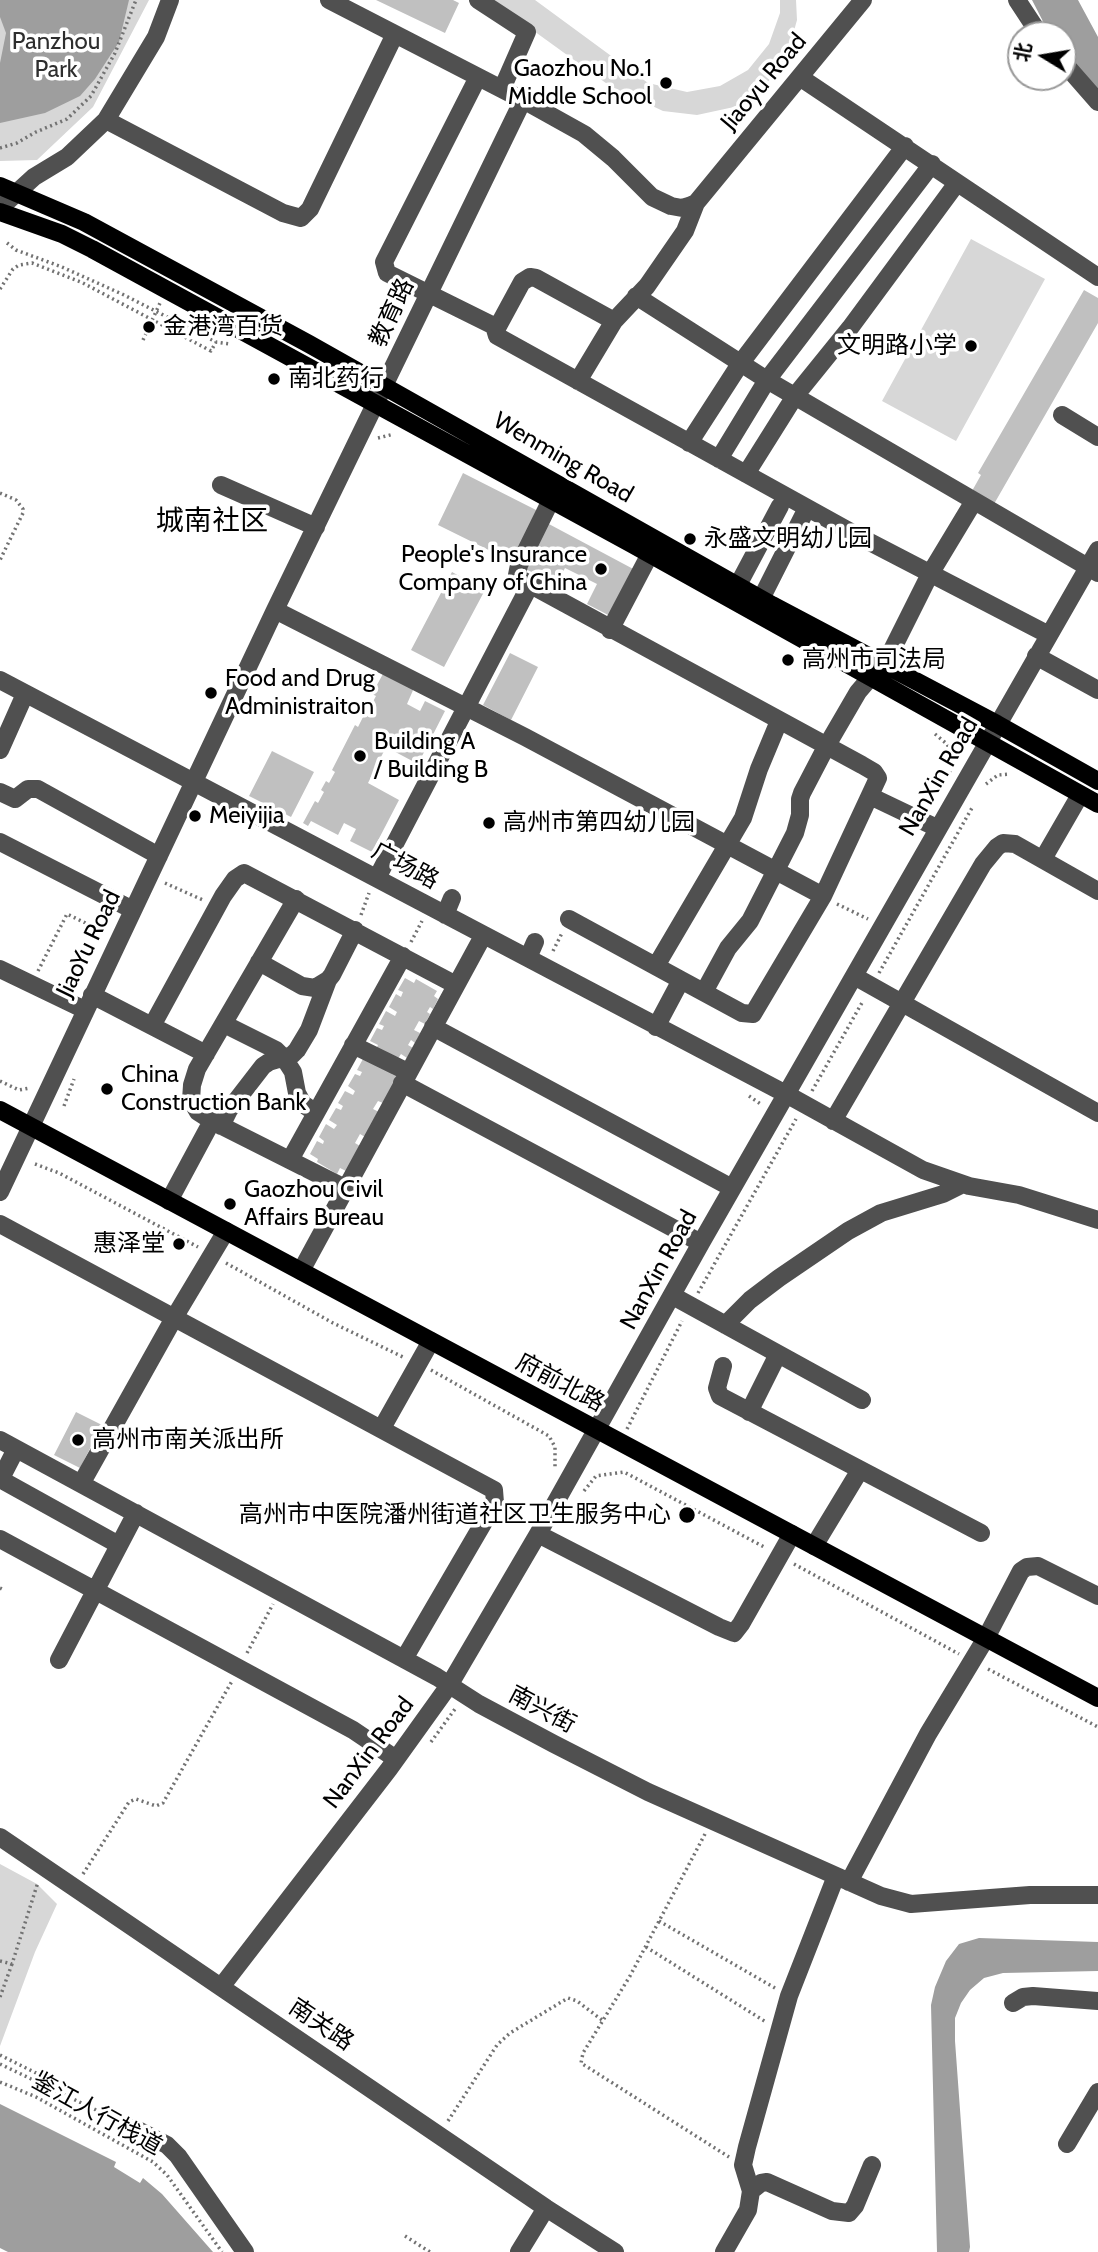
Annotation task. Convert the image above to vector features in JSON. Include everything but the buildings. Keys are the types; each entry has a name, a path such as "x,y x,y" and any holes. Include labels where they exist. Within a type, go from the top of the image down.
{"main road":[{"name":"Wenming Road","path":"8,189 84,222 385,385 761,599 997,724 1098,781"},
{"name":"Wenming Road","path":"0,210 62,234 166,289 650,554 1098,804"},
{"name":"府前北路","path":"0,1111 1098,1698"}],"street":[{"path":"0,210 8,189 67,157 106,120 156,37 170,0"},
{"path":"329,0 584,134 613,158 652,197 681,208 696,202"},
{"path":"478,0 527,32 502,89"},
{"name":"Jiaoyu Road","path":"578,381 614,321 647,286 685,231 696,202 863,0"},
{"path":"1017,0 1031,21"},
{"path":"106,120 284,213 301,218 310,209 395,34"},
{"path":"478,77 384,262 387,273 494,326 497,336 689,443 930,574 1049,635"},
{"path":"801,78 1098,277"},
{"path":"1077,78 1098,102"},
{"name":"教育路","path":"193,783 523,100"},
{"path":"689,443 740,364 905,146"},
{"path":"719,459 767,380 932,164"},
{"path":"746,474 795,396 850,328 957,183"},
{"path":"496,330 522,282 530,277 614,321"},
{"path":"636,296 740,364 1093,570"},
{"path":"1062,415 1098,437"},
{"path":"221,485 316,527"},
{"path":"551,500 517,570 518,578 874,772 878,778 823,897 753,1014 742,1013 569,919"},
{"path":"885,664 930,574 974,501"},
{"path":"738,585 779,506"},
{"path":"761,599 807,508"},
{"name":"NanXin Road","path":"221,1987 396,1759 457,1689 538,1534 701,1243 997,724 1049,635 1093,570 1098,550"},
{"path":"610,630 650,554"},
{"path":"377,878 530,585"},
{"path":"275,610 467,707 823,897"},
{"path":"1037,656 1098,690"},
{"path":"704,992 728,948 750,921 798,823 800,799 826,747 858,692 870,678"},
{"name":"广场路","path":"0,680 483,936 532,950 545,967 786,1094 923,1170 963,1184 1019,1195 1098,1220"},
{"path":"0,750 25,694"},
{"path":"656,966 748,807 759,769 779,721"},
{"name":"JiaoYu Road","path":"32,1127 88,1002 193,783"},
{"path":"0,792 15,799 28,789 38,789 159,856"},
{"path":"1043,859 1080,794"},
{"path":"870,796 937,828"},
{"path":"0,842 133,910"},
{"path":"832,1121 983,864 998,847 1003,843 1015,844 1098,891"},
{"path":"152,1026 217,906 235,878 244,873 456,985"},
{"path":"438,911 453,898"},
{"path":"296,899 197,1069 190,1094 198,1112 345,1188"},
{"path":"169,1201 217,1123 263,1066 297,1050 309,1030 328,980 355,930"},
{"path":"300,1271 483,936"},
{"path":"290,1160 403,956"},
{"path":"259,962 302,986 315,988 328,980"},
{"path":"0,969 32,985 152,1026 206,1054"},
{"path":"854,976 1098,1114"},
{"path":"656,1027 681,980"},
{"path":"224,1024 276,1050 293,1072 297,1093 303,1104 316,1113"},
{"path":"433,1027 732,1188"},
{"path":"354,1045 405,1077 701,1243"},
{"path":"0,1192 32,1127"},
{"path":"725,1325 750,1300 848,1231 881,1213 943,1194 963,1184"},
{"path":"0,1224 494,1490 495,1503 404,1659"},
{"path":"81,1484 226,1231"},
{"path":"673,1296 862,1400"},
{"path":"382,1428 431,1341"},
{"path":"749,1412 778,1354"},
{"path":"723,1366 718,1379 717,1391 720,1396 981,1533"},
{"path":"8,1444 0,1480 119,1545"},
{"name":"南兴街","path":"8,1444 404,1659 554,1744 712,1821 897,1902 911,1904 1030,1895 1098,1895"},
{"path":"814,1546 860,1470"},
{"path":"59,1660 136,1513"},
{"path":"538,1534 734,1633 792,1534"},
{"path":"0,1539 353,1730 396,1759"},
{"path":"724,2252 748,2210 751,2190 743,2165 789,1996 842,1879 986,1638 1021,1572 1027,1567 1038,1566 1098,1596"},
{"name":"南关路","path":"0,1837 546,2208 615,2252"},
{"path":"1013,2003 1023,1997 1033,1996 1098,2001"},
{"path":"1067,2144 1098,2092"},
{"path":"134,2128 167,2145 178,2156 246,2252"},
{"path":"751,2190 767,2182 832,2211 849,2213 855,2206 872,2165"},
{"path":"519,2252 546,2208"}],"path":[{"path":"0,148 17,144 36,132 67,119 91,96 115,53 136,0"},
{"path":"7,243 16,250 87,278 216,342 234,346"},
{"path":"0,289 13,268 32,263 83,283 211,351 216,342"},
{"path":"143,340 166,289"},
{"path":"0,493 16,500 23,513 0,560"},
{"path":"980,793 992,778 1013,774"},
{"path":"621,1444 691,1306 974,804"},
{"path":"150,876 217,906"},
{"path":"355,930 377,878"},
{"path":"823,897 882,926"},
{"path":"403,956 438,911"},
{"path":"32,985 68,914 118,939"},
{"path":"545,967 569,919"},
{"path":"35,1164 59,1173 333,1323 419,1364 549,1436 556,1454 553,1474"},
{"path":"578,1500 596,1476 624,1472 1098,1727"},
{"path":"74,1887 130,1802 136,1799 156,1807 163,1803 280,1591"},
{"path":"431,1743 457,1689"},
{"path":"712,1821 646,1947 583,2053 581,2063 743,2165"},
{"path":"0,1997 44,1867"},
{"path":"659,1920 789,1996"},
{"path":"646,1947 780,2030"},
{"path":"0,1961 12,1964"},
{"path":"440,2134 497,2045 510,2034 568,1998 577,2001 603,2020"},
{"path":"0,2055 50,2080 54,2092"},
{"path":"0,2064 134,2128"},
{"name":"鉴江人行栈道","path":"0,2082 36,2097 153,2162 167,2175 222,2252"},
{"path":"405,2236 430,2252"}],"green space":[{"name":"Panzhou Park","path":"0,0 149,0 93,107 37,160 0,161"},
{"path":"491,0 535,0 648,83 687,92 720,86 748,70 769,44 780,13 780,0 796,0 797,20 787,56 765,86 734,107 697,115 663,111 610,86"},
{"path":"971,239 1045,279 956,441 882,401"},
{"path":"0,1864 37,1884 57,1904 35,1952 0,2046"}],"shaded area":[{"name":"Panzhou Park","path":"0,0 129,0 119,42 95,79 80,96 45,113 0,123 0,63 6,33 0,17"},
{"path":"1032,0 1078,0 1098,37 1098,92 1077,67 1077,21 1043,21"},
{"path":"979,1938 1098,1942 1098,1971 1003,1973 984,1978 970,1990 961,2003 955,2018 955,2041 970,2247 969,2252 937,2252 931,2005 946,1961 959,1944"},
{"path":"0,2104 116,2162 114,2167 140,2183 143,2178 162,2194 213,2252 8,2252 0,2248"}],"place":[{"name":"Gaozhou No.1 Middle School","path":"666,83"},
{"name":"金港湾百货","path":"149,327"},
{"name":"文明路小学","path":"971,346"},
{"name":"南北药行","path":"274,379"},
{"name":"永盛文明幼儿园","path":"690,539"},
{"name":"People's Insurance Company of China","path":"601,569"},
{"name":"高州市司法局","path":"788,660"},
{"name":"Food and Drug Administraiton","path":"211,693"},
{"name":"Building A / Building B","path":"360,756"},
{"name":"Meiyijia","path":"195,816"},
{"name":"高州市第四幼儿园","path":"489,823"},
{"name":"China Construction Bank","path":"107,1089"},
{"name":"Gaozhou Civil Affairs Bureau","path":"230,1204"},
{"name":"惠泽堂","path":"179,1244"},
{"name":"高州市南关派出所","path":"78,1440"},
{"name":"高州市中医院潘州街道社区卫生服务中心","path":"687,1515"}],"district":[{"name":"城南社区","path":"212,522"}]}
